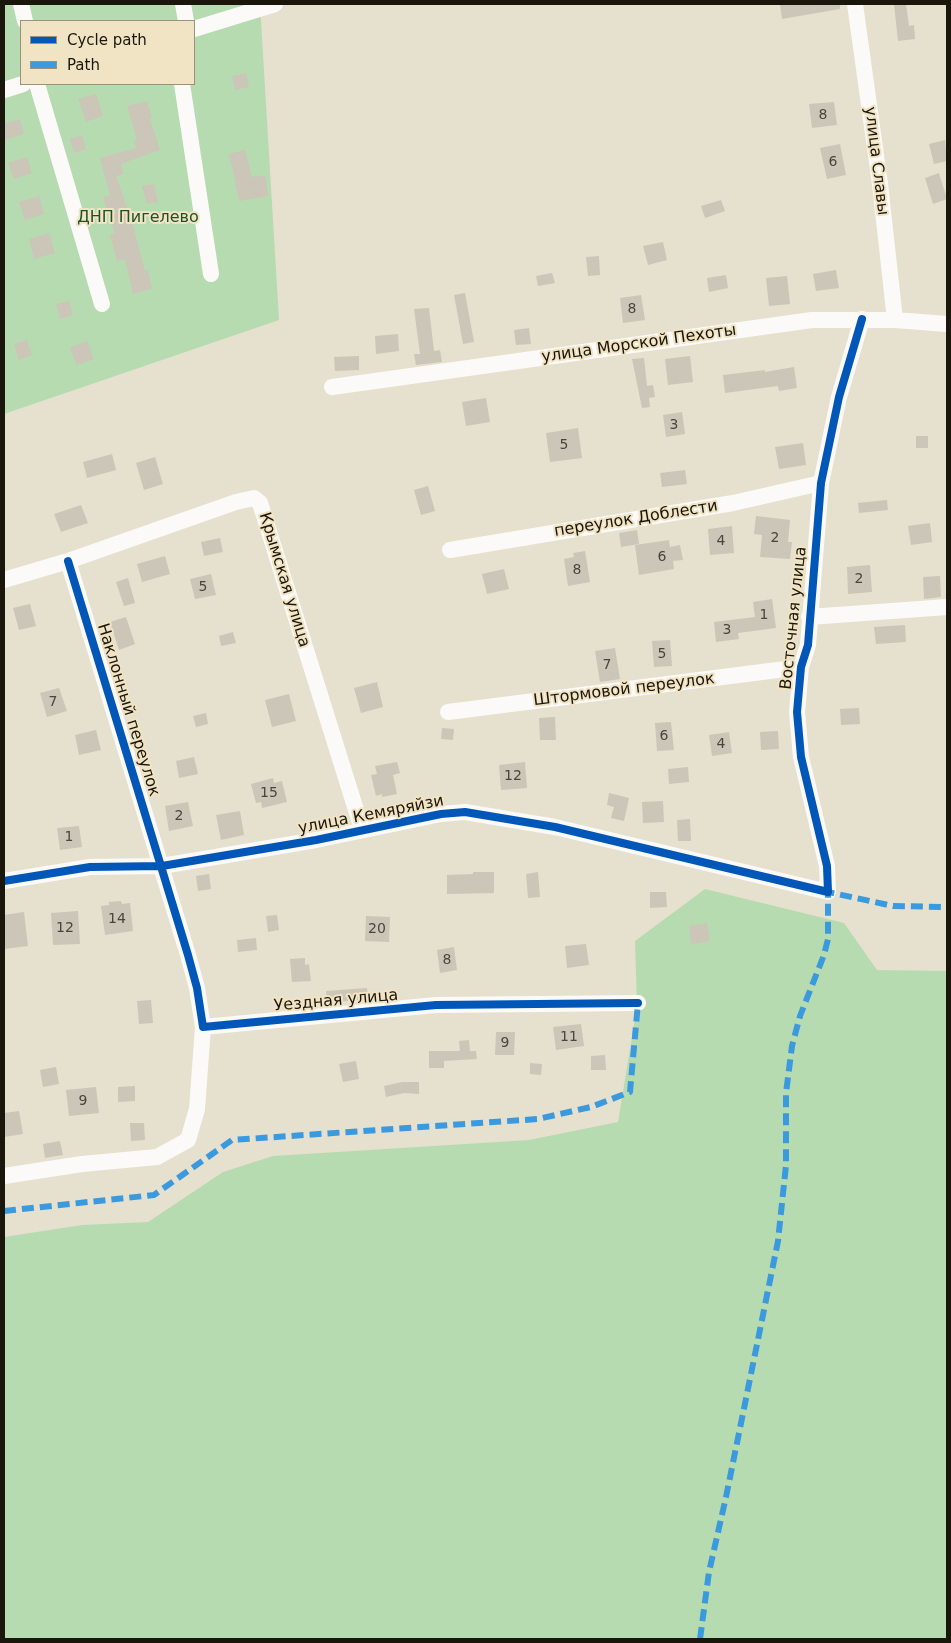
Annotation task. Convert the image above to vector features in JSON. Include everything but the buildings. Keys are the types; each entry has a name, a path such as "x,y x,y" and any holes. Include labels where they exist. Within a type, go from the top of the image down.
{"street":[{"path":"21,4 25,20"},
{"path":"183,4 186,20"},
{"path":"195,28 275,4"},
{"name":"улица Славы","path":"855,4 880,184 895,320"},
{"path":"4,90 20,85"},
{"path":"37,85 102,304"},
{"path":"182,85 212,274"},
{"name":"улица Морской Пехоты","path":"332,387 812,320 862,319 947,324"},
{"name":"Восточная улица","path":"828,892 827,866 801,758 798,712 801,667 808,645 821,484 839,397 862,319"},
{"name":"переулок Доблести","path":"450,550 733,503 821,484"},
{"name":"Крымская улица","path":"4,580 68,562 236,502 254,498 260,503 362,829"},
{"name":"Наклонный переулок","path":"68,562 162,866"},
{"path":"809,617 947,607"},
{"name":"Штормовой переулок","path":"448,712 801,667"},
{"name":"улица Кемяряйзи","path":"4,881 90,867 162,866 316,840 441,814 465,812 555,827 828,892"},
{"path":"4,1176 82,1164 157,1157 188,1140 197,1109 203,1027 198,988 162,866"},
{"name":"Уездная улица","path":"203,1027 436,1005 638,1003"}],"green space":[{"name":"ДНП Пигелево","path":"4,4 260,4 279,320 4,414"},
{"path":"705,889 844,923 877,970 947,971 947,1639 4,1639 4,1237 82,1225 148,1222 223,1172 273,1156 529,1140 618,1122 637,1007 635,941"}],"marked path":[{"path":"700,1639 709,1572 778,1241 786,1165 786,1093 792,1046 800,1016 824,955 828,939 828,892 893,906 947,907"},
{"path":"4,1211 154,1195 232,1140 538,1119 591,1107 630,1092 638,1003"}],"cycle path":[{"path":"4,881 90,867 162,866 316,840 441,814 465,812 555,827 828,892 827,866 801,757 797,712 801,667 808,645 821,483 839,397 862,319"},
{"path":"68,561 188,955 197,988 203,1027 436,1005 638,1003"}]}
